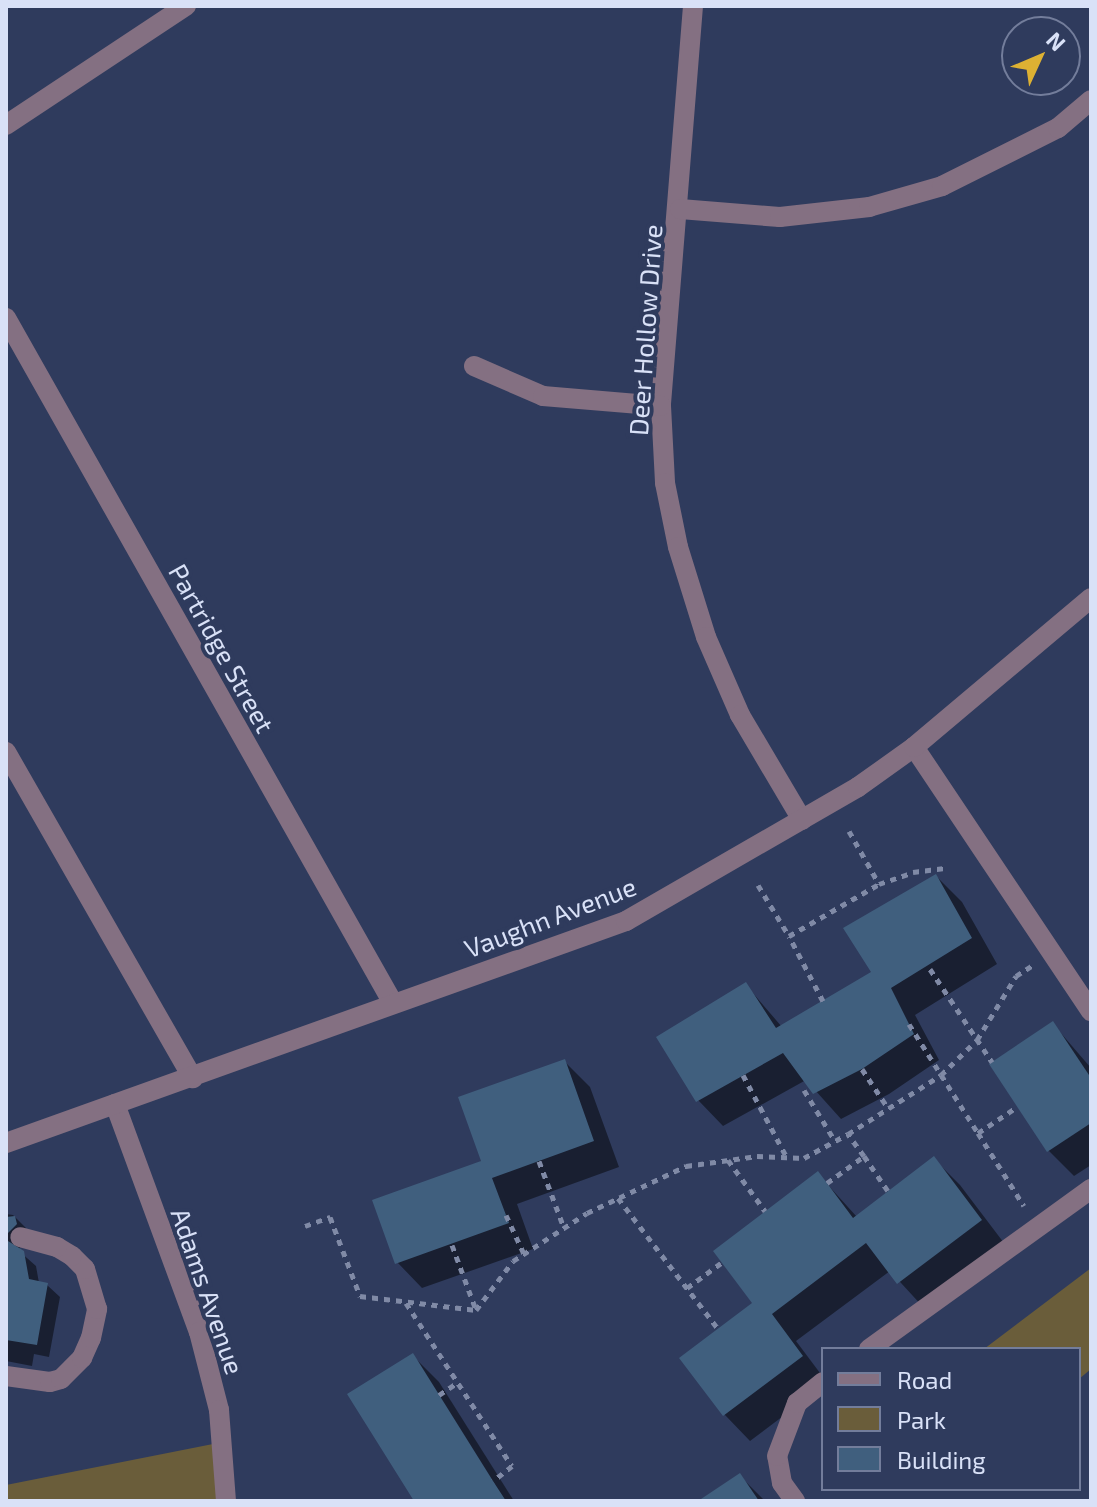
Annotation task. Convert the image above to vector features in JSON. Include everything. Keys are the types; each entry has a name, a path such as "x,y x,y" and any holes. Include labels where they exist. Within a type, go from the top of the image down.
{"street":[{"path":"6,125 186,6"},
{"name":"Deer Hollow Drive","path":"693,6 680,209 661,406 665,483 675,534 706,637 740,715 802,820"},
{"path":"680,209 780,217 869,207 942,186 1058,128 1091,100"},
{"name":"Partridge Street","path":"6,318 393,1003"},
{"path":"474,366 543,396 661,406"},
{"name":"Vaughn Avenue","path":"6,1143 626,921 802,820 914,747 1091,598"},
{"path":"914,747 1091,1011"},
{"path":"6,752 193,1078"},
{"name":"Adams Avenue","path":"115,1104 199,1332 219,1410 226,1501"},
{"path":"872,1347 1091,1189"},
{"path":"6,1376 50,1382 61,1379 82,1358 91,1338 97,1309 85,1269 72,1256 57,1247 20,1237"},
{"path":"795,1501 782,1483 777,1456 797,1403 821,1384"}],"path":[{"path":"849,831 879,884"},
{"path":"789,936 879,884 913,872 945,868"},
{"path":"758,885 823,1001"},
{"path":"476,1310 513,1261 618,1198 686,1166 728,1160 804,1158 848,1134 941,1075 977,1040 1016,976 1037,962"},
{"path":"930,969 992,1062"},
{"path":"909,1024 1025,1207"},
{"path":"862,1069 888,1108"},
{"path":"743,1075 787,1157"},
{"path":"804,1090 835,1141"},
{"path":"978,1133 1017,1107"},
{"path":"848,1134 888,1191"},
{"path":"827,1183 864,1156"},
{"path":"728,1160 765,1211"},
{"path":"539,1161 564,1228"},
{"path":"618,1198 718,1329"},
{"path":"506,1215 524,1254"},
{"path":"305,1226 330,1217 360,1296 476,1310"},
{"path":"452,1245 476,1310"},
{"path":"687,1288 721,1263"},
{"path":"406,1302 512,1466 493,1481"},
{"path":"439,1395 458,1382"}],"green space":[{"path":"1091,1268 1091,1369 1081,1377 1081,1347 987,1347"},
{"path":"213,1444 218,1501 6,1501 6,1485"}],"building":[{"path":"936,874 972,938 891,988 914,1034 862,1069 813,1094 783,1053 696,1102 656,1037 746,982 776,1028 871,972 843,928"},
{"path":"1053,1021 1091,1078 1091,1123 1047,1152 989,1064"},
{"path":"565,1059 594,1141 492,1178 509,1223 395,1264 372,1200 481,1161 458,1097"},
{"path":"934,1156 982,1220 897,1284 866,1243 772,1314 803,1356 723,1416 679,1358 752,1303 713,1251 818,1171 853,1218"},
{"path":"15,1216 17,1224 8,1233 8,1241 24,1251 29,1279 48,1283 37,1345 6,1340 6,1217"},
{"path":"413,1353 506,1501 414,1501 347,1394"},
{"path":"740,1473 759,1501 698,1501"}]}
